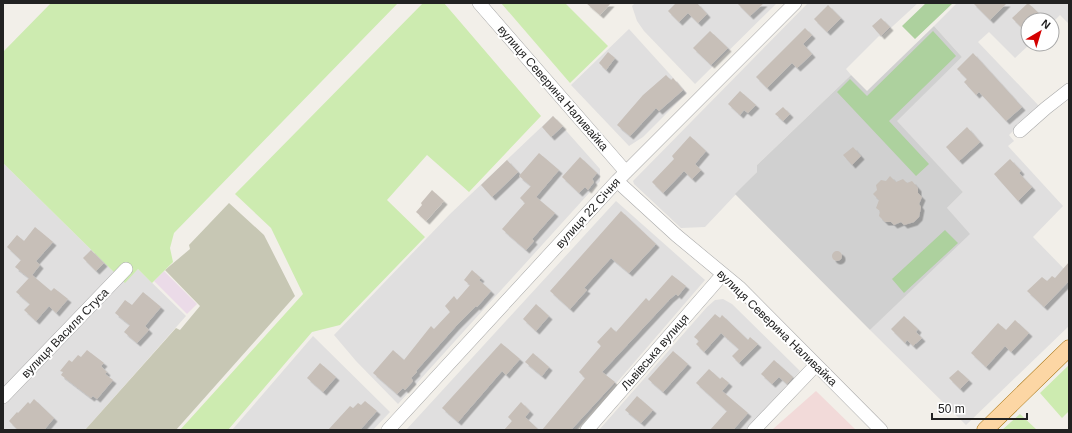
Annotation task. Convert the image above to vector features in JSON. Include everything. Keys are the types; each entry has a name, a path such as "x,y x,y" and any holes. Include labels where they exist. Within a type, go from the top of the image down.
{"main road":[{"path":"985,430 1069,348"}],"street":[{"name":"вулиця Северина Наливайка","path":"479,3 621,177 676,235 723,274 881,430"},
{"name":"вулиця 22 Січня","path":"388,430 621,177 795,3"},
{"path":"1020,131 1069,90"},
{"name":"вулиця Василя Стуса","path":"3,397 126,269"},
{"name":"Львівська вулиця","path":"587,430 723,274"},
{"path":"754,430 816,366"}],"shaded area":[{"path":"635,3 777,3 695,84 644,31 637,21 632,6"},
{"path":"808,3 918,3 881,37 879,36 846,69 851,75 757,165 757,172 705,227 681,228 634,184 633,181"},
{"path":"957,3 1069,3 1069,24 1060,15 1060,12 1020,12 1020,52 1021,52 1015,58 989,32 978,42 1039,106 1009,135 1014,141 1008,146 1063,206 1033,237 1069,274 1069,326 966,425 870,330 916,285 947,208 963,192 896,121 962,57 934,26"},
{"path":"934,26 962,57 897,121 963,192 947,208 970,234 870,330 735,194 757,172 757,165 851,75 867,91"},
{"path":"629,29 687,93 643,137 629,146 571,85"},
{"path":"553,116 600,169 600,181 398,404 356,361 334,335 450,214"},
{"path":"3,163 124,282 138,269 186,316 85,430 3,430"},
{"path":"616,201 705,280 576,430 406,430"},
{"path":"229,203 264,235 295,296 176,430 85,430 176,328 180,330 200,306 165,270 190,249 189,245"},
{"path":"164,271 197,304 187,314 154,281"},
{"path":"723,299 732,304 800,371 746,430 599,430 707,307 715,300"},
{"path":"313,336 390,412 373,430 232,430"},
{"path":"816,391 856,430 772,430 773,429"}],"green space":[{"path":"51,3 398,3 174,233 170,248 173,262 152,283 138,269 125,283 3,163 3,52"},
{"path":"423,3 444,3 541,116 469,192 427,155 387,200 425,237 340,325 312,332 228,430 180,430 303,294 271,228 235,194"},
{"path":"501,3 565,3 608,46 570,83"},
{"path":"926,3 953,3 915,39 902,26"},
{"path":"933,31 956,56 889,121 929,164 916,176 837,92 850,79 867,96"},
{"path":"945,230 958,243 904,293 892,279"},
{"path":"1069,365 1069,411 1062,418 1040,393"},
{"path":"1020,414 1037,430 1002,430"}],"building":[{"path":"586,3 611,3 600,15"},
{"path":"676,3 697,3 707,14 698,23 688,13 679,22 668,11"},
{"path":"737,3 764,3 750,16"},
{"path":"973,3 1007,3 990,20"},
{"path":"1028,3 1038,12 1020,12 1020,26 1012,18"},
{"path":"828,5 841,18 827,32 814,19"},
{"path":"881,18 890,27 881,36 872,26"},
{"path":"805,28 812,35 803,44 812,54 797,68 792,63 767,88 756,77"},
{"path":"710,31 728,48 711,65 693,48"},
{"path":"608,52 615,58 606,70 599,63"},
{"path":"973,53 1022,107 1006,121 979,92 976,95 964,82 967,79 957,69"},
{"path":"666,75 671,80 673,78 683,90 659,111 656,108 630,136 617,125 643,95"},
{"path":"740,91 756,105 748,113 744,110 740,115 728,104"},
{"path":"783,107 790,114 783,121 775,114"},
{"path":"553,116 563,126 551,137 542,127"},
{"path":"967,127 980,142 959,161 946,147"},
{"path":"690,136 706,151 695,164 701,170 692,179 684,171 663,193 652,182 674,159 672,156"},
{"path":"853,147 861,156 852,165 843,155"},
{"path":"539,153 559,170 536,197 555,213 532,239 534,241 526,250 502,229 525,203 520,198 531,186 519,176"},
{"path":"580,157 597,173 592,179 594,182 588,190 585,187 579,193 562,177"},
{"path":"1010,159 1021,171 1019,173 1032,187 1018,201 994,174"},
{"path":"507,160 518,172 492,197 481,185"},
{"path":"890,176 896,182 903,179 907,183 912,181 918,188 918,193 922,197 919,204 921,207 919,217 914,222 904,225 901,222 894,225 891,222 885,222 879,216 880,211 876,208 879,200 873,194 877,190 876,185 881,180 886,181"},
{"path":"432,190 444,201 426,221 416,212 422,205 421,203"},
{"path":"621,211 656,244 629,273 611,258 584,288 587,290 570,309 550,291"},
{"path":"35,227 53,242 36,261 40,265 32,275 51,291 54,288 68,299 56,313 49,306 36,321 24,310 30,304 16,292 29,278 15,267 21,260 7,247 17,235 24,241"},
{"path":"91,250 104,263 96,271 83,258"},
{"path":"835,251 839,251 841,252 841,260 835,261 832,258 832,254"},
{"path":"1069,262 1069,281 1044,307 1027,291 1042,277 1047,281 1052,276 1055,278"},
{"path":"472,270 481,278 479,280 491,291 477,307 476,306 456,326 416,371 417,372 411,378 413,381 405,390 403,388 397,394 373,373 393,350 404,360 431,326 434,329 450,312 445,306 454,296 457,300 470,285 464,280"},
{"path":"672,275 686,286 678,296 676,294 670,299 602,372 615,382 571,430 542,430 585,378 579,372 601,346 597,342 611,327 616,332 646,298 649,301"},
{"path":"143,292 161,307 145,326 149,330 137,343 124,332 130,325 115,313 125,300 132,305"},
{"path":"536,304 549,316 536,331 523,319"},
{"path":"715,314 720,318 722,315 748,340 750,337 758,344 739,363 732,356 739,349 721,333 704,352 696,344 699,341 694,337"},
{"path":"904,316 918,329 916,332 922,338 913,346 907,340 905,343 891,329"},
{"path":"1015,320 1029,333 1011,352 1005,346 986,367 971,353 998,323 1006,330"},
{"path":"501,343 520,359 506,375 502,371 458,422 442,408"},
{"path":"87,350 104,363 101,366 107,372 105,374 113,380 97,399 93,396 91,398 61,375 63,372 60,371 69,360 72,362 78,355 81,357"},
{"path":"673,351 688,364 663,392 648,379"},
{"path":"533,353 549,367 542,376 525,362"},
{"path":"774,360 793,377 787,384 779,377 772,384 761,374"},
{"path":"320,363 336,377 323,392 307,378"},
{"path":"709,369 720,379 722,377 729,383 722,391 748,413 733,430 710,430 727,411 696,383"},
{"path":"958,370 969,380 960,389 949,378"},
{"path":"637,396 653,410 641,423 625,410"},
{"path":"34,399 54,418 44,430 18,430 9,421 28,402 30,404"},
{"path":"365,401 377,411 360,430 328,430 350,406 353,408 358,403 361,405"},
{"path":"521,402 530,411 525,417 539,430 504,430 512,421 508,417"}]}
